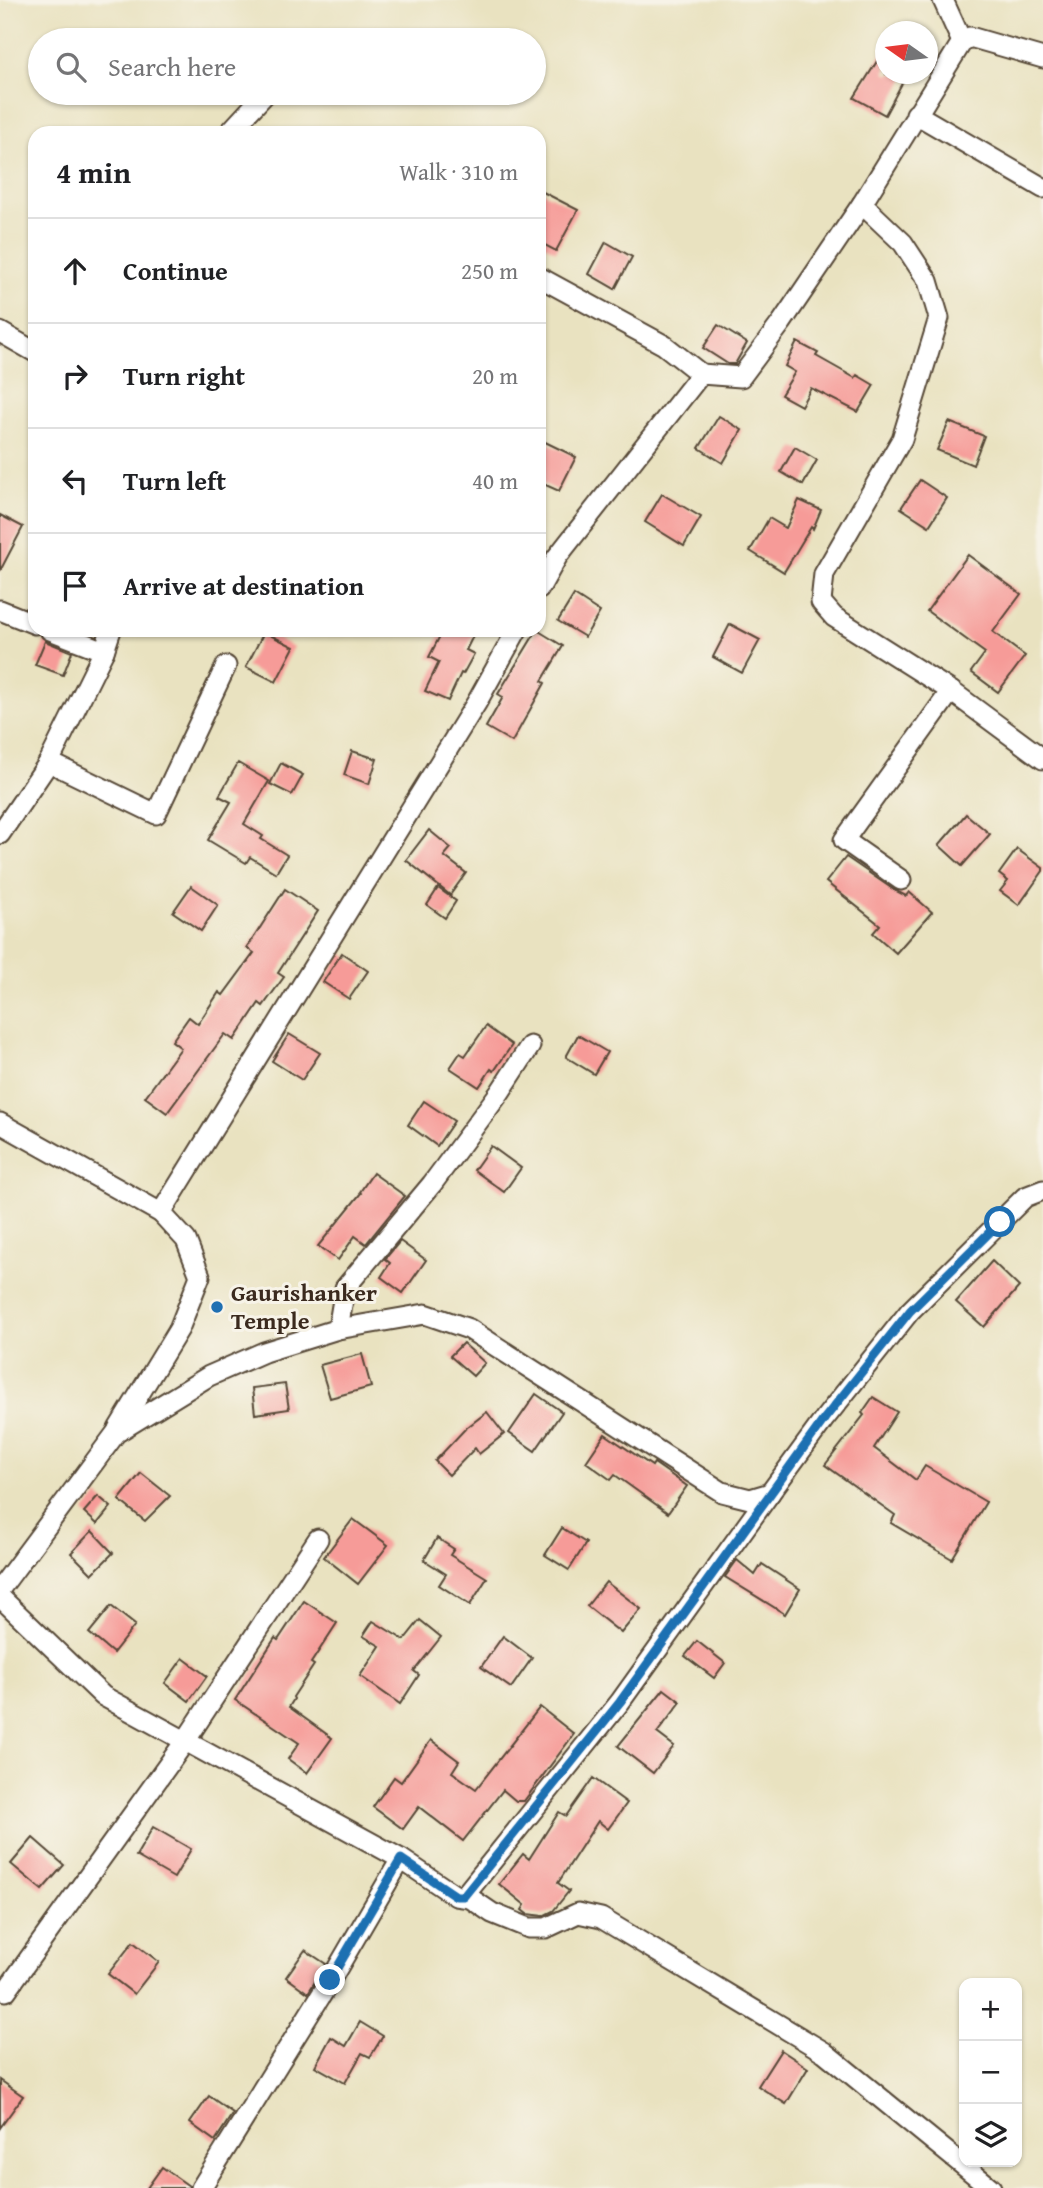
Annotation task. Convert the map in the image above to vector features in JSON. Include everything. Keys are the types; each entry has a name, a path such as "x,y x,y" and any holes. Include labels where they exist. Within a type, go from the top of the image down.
{"street":[{"path":"943,0 962,42"},
{"path":"546,281 664,345 701,374 741,377 862,204 962,42 970,37 1043,58"},
{"path":"235,126 255,105"},
{"path":"916,114 1043,188"},
{"path":"862,204 903,243 928,281 939,318 902,439 824,574 821,603 834,617 951,691 1043,759"},
{"path":"0,332 28,346"},
{"path":"546,577 557,557 701,374"},
{"path":"0,610 28,621"},
{"path":"68,637 104,651"},
{"path":"0,834 49,762 109,637"},
{"path":"162,1213 477,702 513,637"},
{"path":"49,762 156,814 226,666"},
{"path":"901,880 844,840 951,691"},
{"path":"338,1329 345,1288 432,1184 500,1092 530,1046"},
{"path":"0,1123 162,1213 186,1240 200,1276 178,1329 116,1433 0,1589"},
{"path":"464,1896 620,1702 825,1418 910,1311 1025,1197 1043,1190"},
{"path":"116,1433 209,1376 264,1352 338,1329 425,1314 469,1329 722,1492 750,1500 770,1493"},
{"path":"6,1991 186,1740 318,1539"},
{"path":"0,1597 103,1696 401,1859 456,1896 464,1896 492,1913 529,1928 546,1928 578,1913 601,1918 824,2052 991,2188"},
{"path":"201,2188 330,1980 401,1859"}],"building":[{"path":"875,65 875,84 902,84 885,115 854,98"},
{"path":"546,194 578,210 556,251 546,246"},
{"path":"606,242 632,257 615,289 589,274"},
{"path":"718,325 747,343 735,364 728,364 703,348"},
{"path":"797,342 855,378 857,375 874,385 858,412 811,388 801,406 781,395 795,372 785,366"},
{"path":"719,416 742,430 723,463 699,448"},
{"path":"949,422 984,436 973,465 937,450"},
{"path":"546,442 576,457 559,491 546,485"},
{"path":"795,447 817,460 803,485 781,472"},
{"path":"920,480 947,498 929,526 901,508"},
{"path":"662,494 701,517 684,546 645,522"},
{"path":"799,500 821,510 813,529 811,527 784,572 750,551 769,518 786,528"},
{"path":"0,515 23,527 0,571"},
{"path":"968,555 1021,594 993,632 1025,656 998,692 971,672 985,653 927,611"},
{"path":"574,595 600,612 585,637 558,621"},
{"path":"730,624 760,640 742,673 713,657"},
{"path":"546,636 563,646 542,681 545,683 512,742 486,727 503,697 498,694 533,637"},
{"path":"261,637 274,637 294,647 276,682 246,667"},
{"path":"439,637 472,637 466,650 474,654 463,674 461,673 448,701 425,691 439,662 429,657"},
{"path":"45,641 72,652 63,675 35,665"},
{"path":"352,751 377,759 369,784 344,775"},
{"path":"238,763 269,781 244,824 263,836 261,839 287,855 276,873 250,857 246,863 208,840 231,802 219,796"},
{"path":"281,763 303,775 292,795 270,784"},
{"path":"966,814 990,834 962,866 939,845"},
{"path":"429,830 451,848 444,856 466,873 450,895 406,860"},
{"path":"1017,849 1043,868 1019,905 1000,891 1008,881 999,874"},
{"path":"846,857 894,890 906,896 909,892 932,912 896,953 873,933 880,925 826,882"},
{"path":"191,886 218,905 201,931 173,912"},
{"path":"438,888 456,901 445,918 427,905"},
{"path":"285,889 318,911 278,973 284,977 263,1006 259,1003 234,1040 225,1034 167,1113 145,1097 181,1048 172,1041 189,1017 198,1024 219,992 223,995 254,953 247,948"},
{"path":"342,953 368,971 349,999 323,982"},
{"path":"486,1026 512,1045 479,1087 450,1068 460,1053 465,1056"},
{"path":"289,1034 320,1053 302,1080 272,1061"},
{"path":"578,1035 607,1052 594,1074 566,1057"},
{"path":"424,1101 454,1121 437,1146 408,1125"},
{"path":"491,1146 521,1168 504,1192 474,1170"},
{"path":"373,1173 405,1196 366,1244 355,1236 338,1260 318,1246 361,1193"},
{"path":"400,1241 426,1260 403,1293 381,1277 390,1263 385,1259"},
{"path":"992,1261 1019,1287 984,1327 956,1302"},
{"path":"463,1343 485,1363 473,1376 450,1356"},
{"path":"362,1354 371,1387 330,1398 320,1365"},
{"path":"285,1384 289,1409 255,1414 252,1388"},
{"path":"536,1394 562,1412 535,1451 509,1433"},
{"path":"873,1397 897,1412 874,1448 916,1480 925,1466 986,1502 952,1559 891,1523 895,1515 825,1465 864,1415 862,1413"},
{"path":"487,1412 504,1434 479,1454 475,1448 449,1475 435,1461 465,1429"},
{"path":"605,1434 687,1486 668,1513 615,1475 611,1480 586,1462"},
{"path":"141,1473 170,1496 145,1521 119,1500"},
{"path":"98,1496 111,1507 97,1524 84,1512"},
{"path":"353,1519 388,1545 358,1584 324,1557"},
{"path":"562,1528 586,1543 569,1570 545,1555"},
{"path":"92,1531 113,1553 92,1574 71,1553"},
{"path":"437,1538 454,1549 450,1555 487,1578 470,1605 439,1585 446,1574 424,1560"},
{"path":"737,1560 755,1575 762,1564 800,1589 785,1614 725,1577"},
{"path":"606,1582 641,1609 621,1633 587,1606"},
{"path":"304,1601 337,1623 311,1663 314,1665 289,1707 332,1738 307,1773 288,1759 299,1743 235,1700 275,1638 278,1640"},
{"path":"111,1606 135,1625 113,1653 89,1633"},
{"path":"420,1620 441,1637 414,1671 419,1675 400,1704 360,1676 380,1646 363,1636 373,1621 404,1640"},
{"path":"503,1636 532,1658 511,1688 481,1667"},
{"path":"697,1641 725,1663 714,1678 685,1656"},
{"path":"183,1658 207,1676 189,1701 165,1683"},
{"path":"664,1689 681,1702 657,1733 674,1746 653,1773 618,1746"},
{"path":"540,1707 574,1734 524,1801 516,1801 503,1790 463,1841 419,1807 403,1829 373,1807 394,1777 401,1782 431,1740 459,1761 452,1772 476,1789"},
{"path":"593,1778 627,1803 608,1829 598,1821 558,1883 569,1891 553,1911 543,1916 527,1914 522,1910 525,1905 499,1884 523,1854 529,1859 559,1812 566,1816"},
{"path":"153,1827 191,1849 174,1878 136,1856"},
{"path":"33,1838 64,1865 42,1890 11,1864"},
{"path":"133,1942 159,1962 134,1994 108,1974"},
{"path":"305,1950 326,1964 308,1993 286,1977"},
{"path":"360,2022 383,2036 370,2057 362,2053 345,2083 315,2066 331,2037 346,2046"},
{"path":"781,2050 808,2068 786,2104 758,2086"},
{"path":"0,2080 23,2096 0,2128"},
{"path":"209,2096 233,2113 215,2141 190,2123"},
{"path":"162,2167 189,2186 189,2188 147,2188"}],"place":[{"name":"Gaurishanker Temple","path":"217,1307"}],"route":[{"path":"330,1980 401,1859 456,1896 464,1896 620,1702 825,1418 910,1311 1000,1222"}]}
